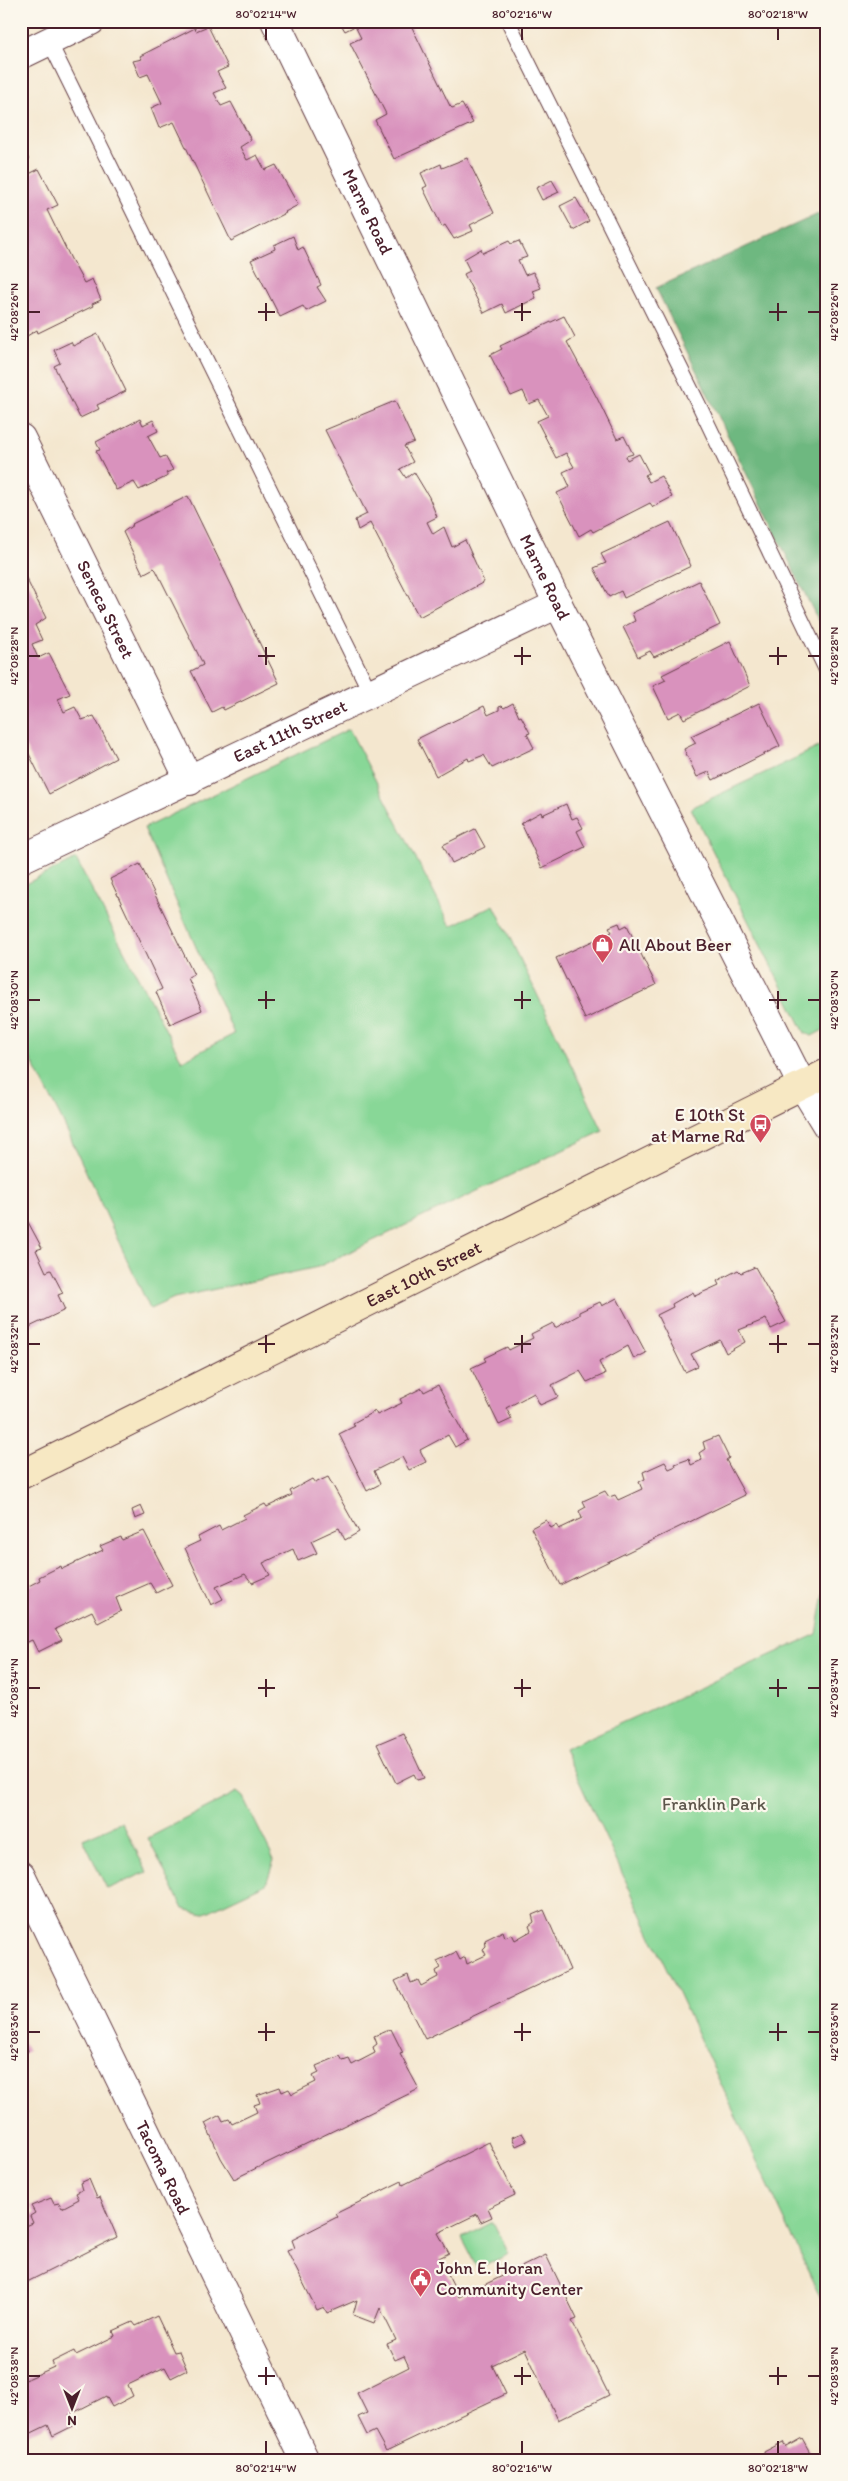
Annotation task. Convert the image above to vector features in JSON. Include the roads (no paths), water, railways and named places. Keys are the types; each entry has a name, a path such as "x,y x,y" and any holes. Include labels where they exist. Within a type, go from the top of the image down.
{"street":[{"path":"21,55 91,21"},
{"name":"Marne Road","path":"275,21 558,604 802,1085 827,1126"},
{"name":"Seneca Street","path":"21,438 190,780"},
{"name":"East 11th Street","path":"21,859 558,604"},
{"name":"East 10th Street","path":"21,1475 827,1073"},
{"name":"Tacoma Road","path":"21,1875 305,2460"}],"lane":[{"path":"508,21 698,403 827,672"},
{"path":"49,41 371,694"}],"place":[{"name":"All About Beer","path":"603,964"},
{"name":"E 10th St at Marne Rd","path":"761,1144"},
{"name":"John E. Horan Community Center","path":"420,2297"}],"park label":[{"name":"Franklin Park","path":"714,1804"}]}
